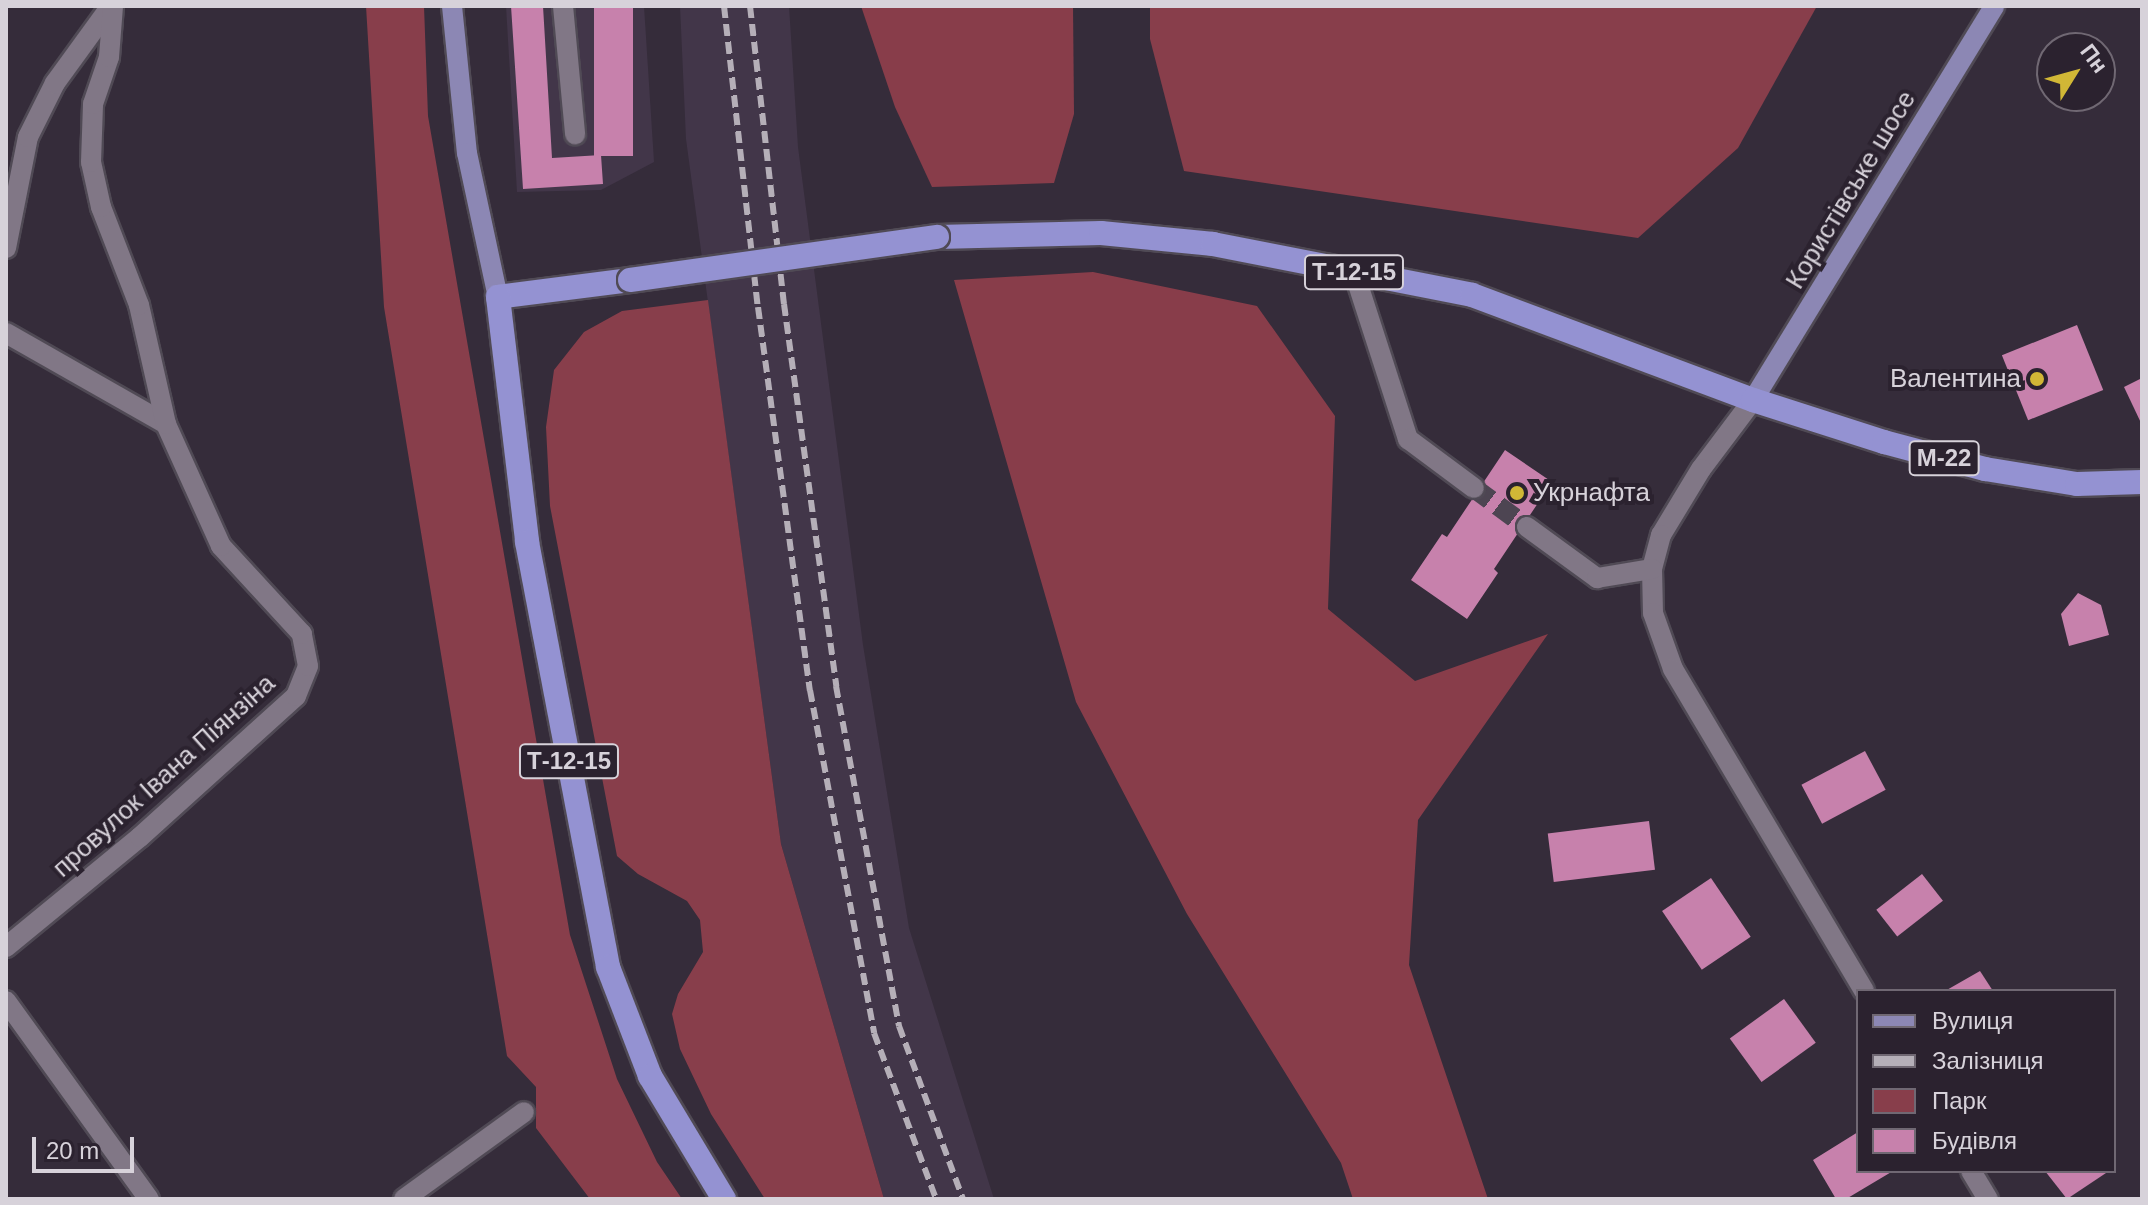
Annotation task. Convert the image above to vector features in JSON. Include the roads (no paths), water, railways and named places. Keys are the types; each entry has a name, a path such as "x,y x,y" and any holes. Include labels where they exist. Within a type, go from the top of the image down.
{"highway":[{"name":"Т-12-15","path":"724,1199 650,1076 608,967 527,542 498,297 937,237 1101,233 1213,244 1472,295 1753,400"},
{"name":"М-22","path":"1753,400 1985,469 2077,484 2142,482"}],"main road":[{"path":"452,6 467,153 498,297"},
{"name":"Користівське шосе","path":"1753,400 1994,6"}],"street":[{"path":"6,248 28,137 55,83 112,6"},
{"name":"провулок Івана Піянзіна","path":"6,947 140,837 296,696 304,682 307,649 302,634 221,546 166,424 139,305 101,207 91,162 93,104 109,57 112,6"},
{"path":"563,6 575,134"},
{"path":"1354,272 1408,439 1474,488"},
{"path":"6,333 166,424"},
{"path":"1753,400 1701,469 1661,535 1652,569 1653,613 1673,669 1863,989"},
{"path":"1527,527 1597,578 1652,569"},
{"path":"6,1001 149,1199"},
{"path":"404,1199 524,1112"},
{"path":"1972,1173 1988,1199"}],"tunnel":[{"path":"1474,488 1527,527"}],"railway":[{"path":"724,6 758,307 810,690 874,1033 936,1199"},
{"path":"750,6 784,304 836,686 899,1026 963,1199"}],"place":[{"name":"Валентина","path":"2037,379"},
{"name":"Укрнафта","path":"1517,493"}]}
